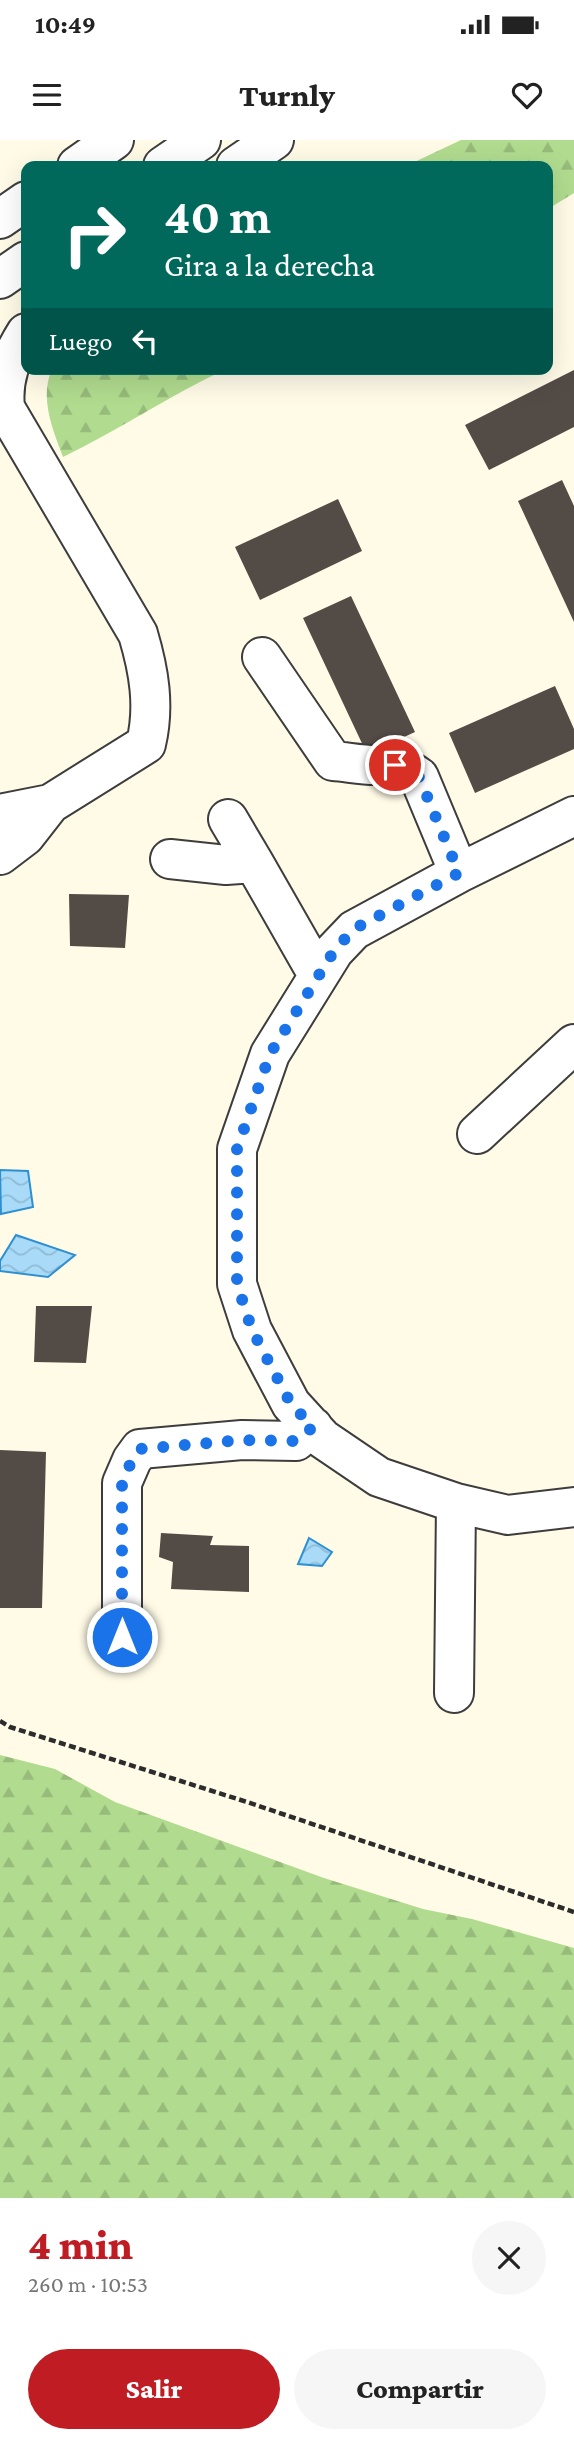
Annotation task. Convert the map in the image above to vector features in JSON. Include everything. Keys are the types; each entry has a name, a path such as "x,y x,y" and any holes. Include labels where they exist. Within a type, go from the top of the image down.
{"street":[{"path":"84,161 114,140"},
{"path":"170,161 201,140"},
{"path":"0,219 21,204"},
{"path":"0,279 21,264"},
{"path":"0,855 25,836 50,804 146,744 152,720 147,665 138,634 2,406 3,388 12,356 21,341"},
{"path":"262,657 333,761 395,765 409,769 419,777 459,873"},
{"path":"0,814 50,804"},
{"path":"574,816 354,929 334,951 270,1054 237,1149 237,1284 252,1330 291,1404 323,1439 379,1477 456,1503 508,1515 574,1507"},
{"path":"228,819 318,975"},
{"path":"170,859 226,865 254,863"},
{"path":"477,1134 574,1044"},
{"path":"122,1637 122,1483 140,1449 242,1440 296,1441 313,1427"},
{"path":"454,1693 456,1503"}],"path":[{"path":"0,1721 10,1727 247,1802 574,1912"}],"green space":[{"path":"461,140 574,140 574,193 553,206 553,161 417,161"},
{"path":"50,375 214,375 63,457 49,414"},
{"path":"0,1755 55,1769 115,1802 324,1878 423,1909 472,1919 574,1948 574,2198 0,2198"}],"water":[{"path":"0,1170 28,1171 33,1207 1,1214"},
{"path":"16,1235 75,1255 48,1277 0,1271 0,1261"},
{"path":"309,1538 332,1552 322,1566 298,1564"}],"building":[{"path":"574,370 574,427 489,470 465,425"},
{"path":"562,480 574,506 574,622 518,501"},
{"path":"338,499 362,551 260,600 235,547"},
{"path":"351,596 415,732 367,754 303,618"},
{"path":"555,686 574,729 574,749 475,793 449,733"},
{"path":"69,894 129,895 125,948 70,946"},
{"path":"36,1306 92,1306 86,1363 34,1362"},
{"path":"0,1450 46,1452 42,1608 0,1608"},
{"path":"161,1533 213,1536 210,1545 249,1546 249,1592 171,1589 173,1562 159,1557"}],"route":[{"path":"122,1637 122,1483 140,1449 242,1440 296,1441 313,1427 291,1404 252,1330 237,1284 237,1149 270,1054 334,951 354,929 459,873 419,777 409,769 395,765"}]}
